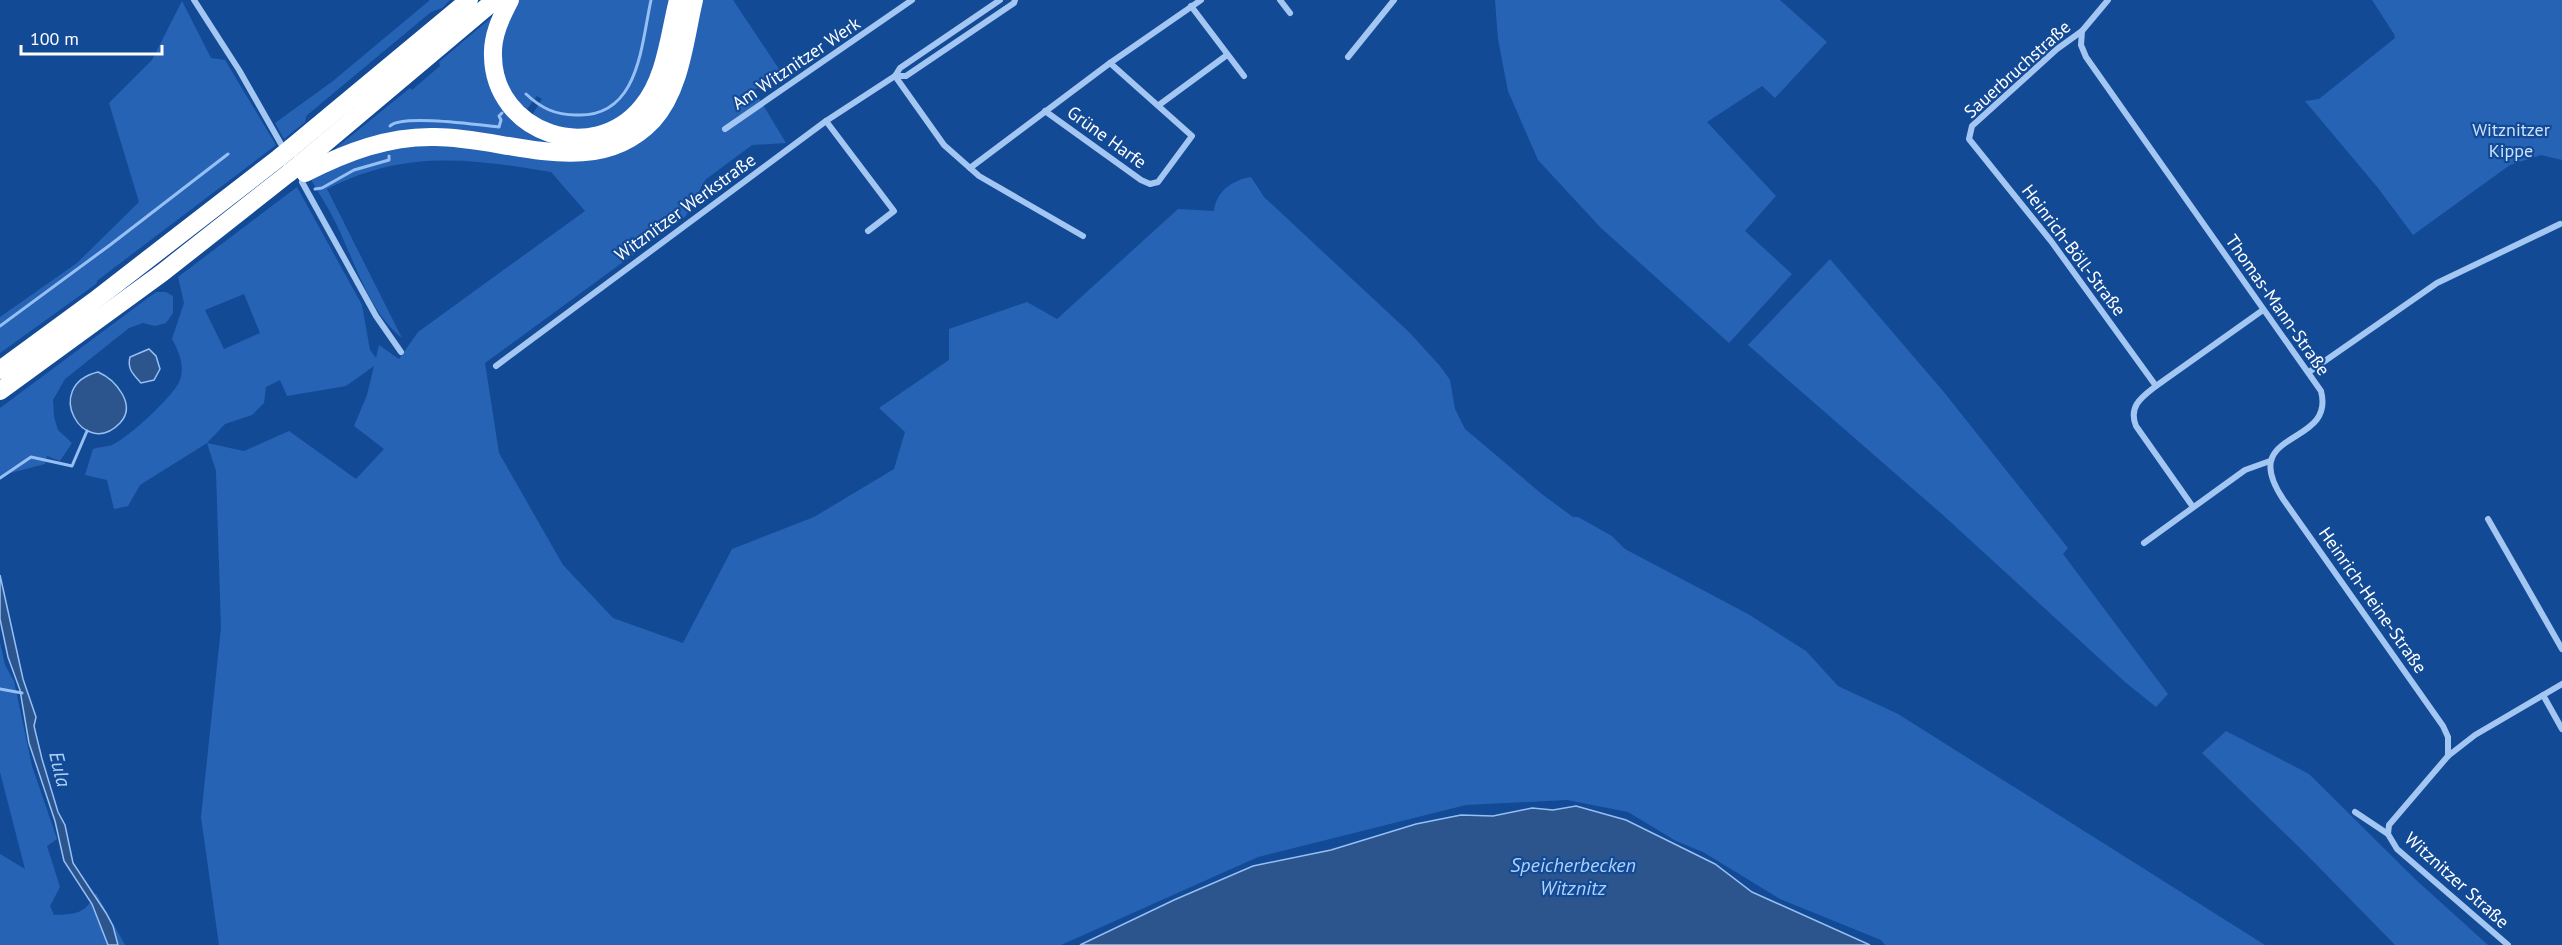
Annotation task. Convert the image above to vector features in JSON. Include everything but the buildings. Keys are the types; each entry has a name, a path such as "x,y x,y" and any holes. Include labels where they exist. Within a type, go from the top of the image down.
{"highway":[{"path":"0,370 94,302 469,0"},
{"path":"0,391 76,337 254,202 298,174 495,0"},
{"path":"510,0 495,34 493,54 495,73 501,91 514,110 529,124 551,135 573,138 594,137 614,130 632,119 644,106 656,86 678,0"},
{"path":"298,174 367,147 413,138 456,138 570,154 601,150 620,144 637,134 653,119 669,93 694,0"}],"street":[{"path":"194,0 239,70 284,150"},
{"name":"Am Witznitzer Werk","path":"725,129 912,0"},
{"name":"Witznitzer Werkstraße","path":"496,366 826,121 895,76 900,68 1000,0"},
{"name":"Witznitzer Werkstraße","path":"895,76 906,76 1014,3 1015,0"},
{"name":"Grüne Harfe","path":"970,168 1110,63 1201,0"},
{"path":"1280,0 1290,13"},
{"path":"1348,57 1394,0"},
{"name":"Sauerbruchstraße","path":"1969,133 1972,126 2054,52 2082,31 2108,0"},
{"path":"1191,6 1244,76"},
{"name":"Thomas-Mann-Straße","path":"2082,31 2081,45 2086,57 2309,372 2321,391 2324,404 2315,423 2277,449 2270,461 2245,470 2144,543"},
{"path":"1160,105 1227,55"},
{"name":"Grüne Harfe","path":"1045,111 1141,180 1150,184 1158,182 1192,136 1160,105 1110,63"},
{"path":"895,76 944,145 979,176 1083,236"},
{"path":"826,121 894,211 868,231"},
{"name":"Heinrich-Böll-Straße","path":"1969,133 1972,144 2051,241 2156,386"},
{"path":"298,174 376,316 401,352"},
{"path":"2309,372 2437,283 2560,224"},
{"path":"2193,507 2142,436 2132,417 2136,404 2156,386 2264,310"},
{"name":"Heinrich-Heine-Straße","path":"2270,461 2269,469 2274,485 2443,726 2448,737 2448,756"},
{"path":"2488,519 2562,649"},
{"name":"Witznitzer Straße","path":"2388,834 2389,825 2399,811 2448,756 2475,735 2562,684"},
{"path":"2543,695 2562,729"},
{"name":"Witznitzer Straße","path":"2355,812 2388,834 2397,849 2508,945"}],"green space":[{"path":"430,0 450,0 442,8 431,12 306,116 305,122 284,139 275,123 333,81"},
{"path":"517,0 674,0 660,55 641,102 606,127 562,132 532,115 542,99 537,96 524,113 509,95 497,46"},
{"path":"683,0 688,0 678,49 666,85 644,121 624,137 601,145 577,147 551,146 472,134 421,133 388,137 338,152 336,148 410,88 412,90 440,66 439,62 492,17 495,21 490,58 496,89 512,115 536,133 564,142 594,141 624,129 651,104 664,81"},
{"path":"701,0 733,0 781,72 754,90 786,143 752,145 705,180 686,216 485,363 499,453 563,565 613,618 683,643 732,549 814,517 894,469 905,432 879,408 949,360 949,329 1027,302 1057,319 1178,209 1214,211 1218,198 1226,188 1237,181 1251,177 1264,197 1409,332 1440,366 1450,380 1455,409 1465,429 1543,495 1573,517 1578,517 1612,536 1625,549 1748,614 1806,651 1838,686 1898,714 2265,945 1885,945 1881,940 1780,899 1703,852 1676,841 1628,812 1567,800 1466,805 1258,857 1061,945 219,945 201,817 221,628 216,471 207,443 140,485 128,506 114,509 107,480 85,475 93,449 112,445 128,434 160,406 180,380 182,364 172,339 184,303 178,277 297,187 362,305 370,350 376,358 379,345 399,359 418,332 585,211 551,172 492,163 437,161 410,163 355,176 327,189 402,338 378,311 327,206 310,178 356,156 414,144 609,154","holes":["244,294 260,333 224,349 205,310","374,366 367,395 354,426 384,449 356,479 289,431 244,451 207,443 225,424 252,415 264,403 266,387 280,380 287,396 346,386"]},
{"path":"1495,0 1780,0 1827,42 1775,98 1762,86 1707,122 1776,196 1745,231 1792,274 1729,343 1601,228 1538,160 1508,91 1498,39"},
{"name":"Witznitzer Kippe","path":"2372,0 2562,0 2562,160 2541,155 2510,165 2413,235 2378,188 2305,101 2319,99 2395,38"},
{"path":"182,1 211,58 225,60 276,145 98,280 96,284 0,353 0,317 77,263 139,202 109,103 152,60"},
{"path":"1830,259 1943,391 2068,548 2063,554 2168,694 2156,707 2125,682 1944,516 1748,345"},
{"path":"156,292 166,292 173,296 173,313 166,323 155,326 143,323 129,328 65,379 53,400 54,417 58,430 72,443 60,461 47,456 45,464 10,473 0,480 0,408"},
{"path":"0,642 5,665 14,681 32,766 57,839 47,846 60,887 50,906 54,915 80,912 96,893 125,945 0,945 0,854 25,869 0,772"},
{"path":"2226,731 2309,774 2415,879 2488,945 2395,945 2202,753"}],"water":[{"path":"149,349 156,356 160,369 154,380 141,383 133,374 129,361 130,357"},
{"path":"98,372 117,387 125,401 126,409 125,416 120,423 106,432 93,433 82,427 74,417 70,404 72,391 81,380"},
{"path":"0,575 23,679 36,717 34,726 42,759 58,812 65,825 73,863 106,913 113,926 118,945 108,945 92,904 64,861 55,821 29,743 20,690 8,657 0,619"},
{"name":"Speicherbecken Witznitz","path":"1576,806 1626,820 1715,864 1752,892 1870,945 1080,945 1174,900 1253,866 1331,850 1416,824 1461,815 1493,816 1532,808 1553,810"}],"waterway":[{"path":"526,94 549,110 568,115 597,113 613,105 625,92 633,76 644,38 651,0"},
{"path":"390,126 409,121 424,121 499,127 501,120 499,116 502,113"},
{"path":"0,326 228,154"},
{"path":"315,189 322,188 354,170 389,160 389,156"},
{"path":"0,478 31,457 72,466 87,431"},
{"path":"0,689 22,693"}],"water label":[{"name":"Eula","path":"60,769"}]}
